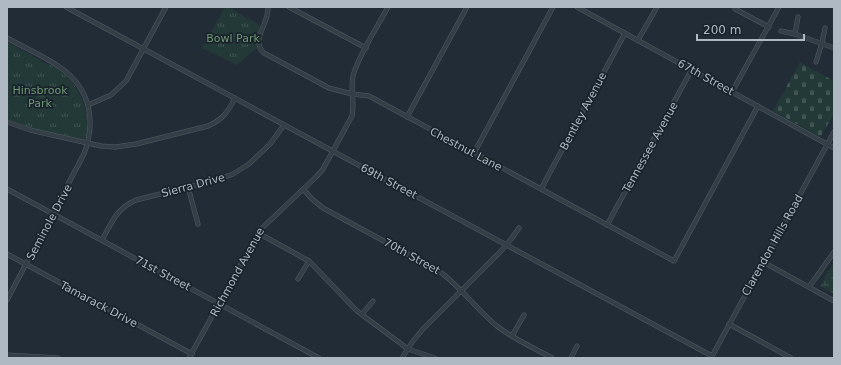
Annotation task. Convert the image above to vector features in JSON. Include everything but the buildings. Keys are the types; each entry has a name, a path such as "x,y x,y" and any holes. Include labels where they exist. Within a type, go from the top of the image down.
{"street":[{"name":"69th Street","path":"66,7 711,357"},
{"path":"88,105 111,95 122,85 129,76 166,7"},
{"name":"Chestnut Lane","path":"268,7 266,20 259,36 258,44 264,53 334,90 367,96 674,261 758,106"},
{"path":"289,7 366,48"},
{"name":"Richmond Avenue","path":"191,356 258,233 264,225 318,175 333,151 352,116 352,84 354,74 388,7"},
{"path":"407,117 467,7"},
{"path":"474,153 553,7"},
{"name":"67th Street","path":"577,7 834,148"},
{"path":"638,40 657,7"},
{"path":"732,92 779,7"},
{"path":"736,9 769,27"},
{"path":"795,34 798,17"},
{"path":"816,62 825,28"},
{"path":"781,31 795,34 834,48"},
{"name":"Bentley Avenue","path":"541,189 625,33"},
{"name":"Seminole Drive","path":"7,38 53,63 66,72 79,87 88,105 91,125 88,143 84,154 7,300"},
{"name":"Tennessee Avenue","path":"607,225 692,69"},
{"path":"7,122 30,130 88,143 108,147 126,146 208,126 224,117 235,98"},
{"name":"Sierra Drive","path":"102,240 116,215 125,206 136,200 224,178 243,168 270,144 284,124"},
{"name":"Clarendon Hills Road","path":"711,357 834,132"},
{"path":"188,187 198,224"},
{"name":"71st Street","path":"7,189 319,358"},
{"name":"70th Street","path":"303,189 323,208 433,267 461,290 497,326 552,358"},
{"path":"402,358 423,329 506,245 519,228"},
{"path":"258,233 309,261 362,314 408,349 435,358"},
{"path":"809,287 834,252"},
{"name":"Tamarack Drive","path":"7,254 191,356"},
{"path":"298,279 309,261"},
{"path":"763,262 834,301"},
{"path":"362,314 374,301"},
{"path":"512,336 524,315"},
{"path":"729,324 791,358"},
{"path":"570,358 577,346"},
{"path":"7,355 58,358"}],"green space":[{"name":"Bowl Park","path":"225,7 228,7 261,26 255,39 257,48 237,65 202,48"},
{"name":"Hinsbrook Park","path":"7,42 56,68 69,78 79,93 86,110 86,138 83,139 32,128 7,119"},
{"path":"800,62 834,81 834,113 821,137 773,111"},
{"path":"834,263 834,294 820,286"}]}
